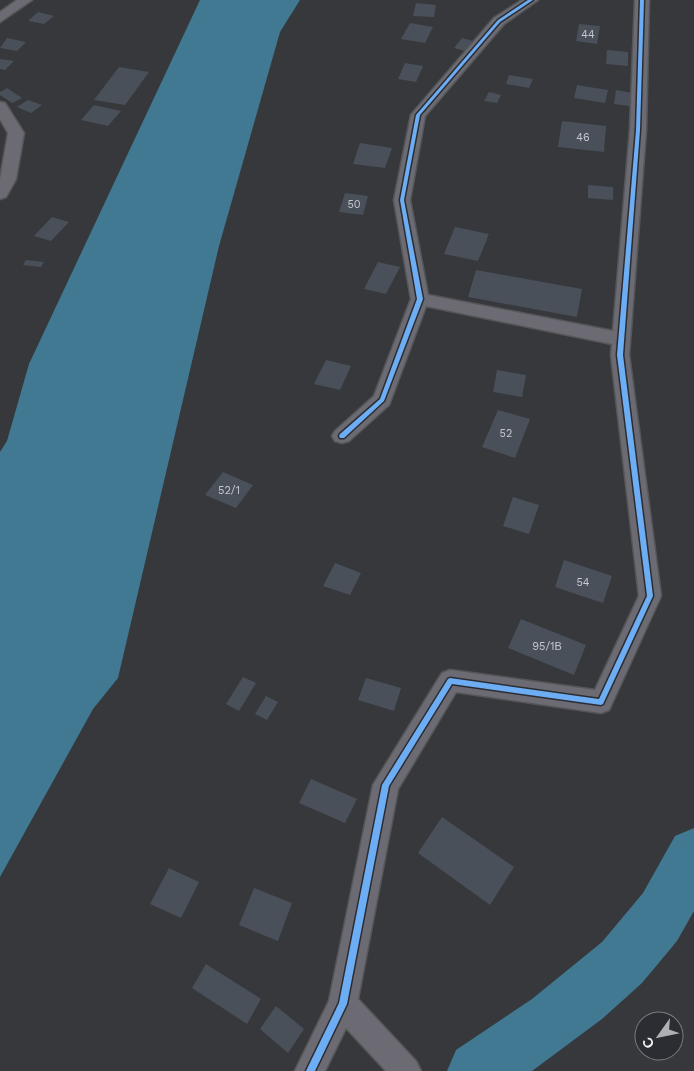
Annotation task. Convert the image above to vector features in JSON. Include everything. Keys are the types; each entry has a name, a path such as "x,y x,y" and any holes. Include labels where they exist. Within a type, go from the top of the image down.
{"street":[{"path":"0,18 25,0"},
{"path":"342,436 382,400 420,299 402,200 418,115 499,21 532,0"},
{"path":"310,1071 343,1004 386,785 450,681 601,702 650,596 620,355 638,130 642,0"},
{"path":"0,106 16,133 8,179 0,194"},
{"path":"420,299 621,339"},
{"path":"343,1004 406,1071"}],"water":[{"path":"200,0 300,0 280,32 219,246 118,678 93,709 0,877 0,452 7,441 29,364"}],"building":[{"path":"416,3 436,5 434,17 413,16"},
{"path":"38,12 54,16 44,24 28,21"},
{"path":"410,23 433,27 425,43 401,39"},
{"path":"579,24 600,26 597,44 576,41"},
{"path":"7,38 26,42 17,51 0,48"},
{"path":"462,38 473,41 465,51 454,48"},
{"path":"607,50 628,52 628,66 606,64"},
{"path":"0,59 14,61 5,70 0,69"},
{"path":"405,63 423,66 416,82 398,79"},
{"path":"119,67 149,72 125,105 94,100"},
{"path":"509,75 533,79 529,88 506,84"},
{"path":"577,85 608,90 605,103 574,98"},
{"path":"7,88 22,98 12,103 0,95 0,92"},
{"path":"616,90 632,93 630,106 614,104"},
{"path":"489,92 501,95 497,103 484,101"},
{"path":"28,100 42,105 31,113 17,107"},
{"path":"94,105 121,111 108,126 81,120"},
{"path":"562,121 606,126 604,152 558,147"},
{"path":"360,143 392,148 385,168 353,164"},
{"path":"588,185 613,187 613,200 588,198"},
{"path":"345,193 368,196 363,215 339,212"},
{"path":"52,217 69,222 51,241 34,236"},
{"path":"455,227 489,234 478,261 444,254"},
{"path":"26,260 44,262 41,267 23,265"},
{"path":"378,262 400,267 386,294 364,289"},
{"path":"476,270 582,289 577,317 468,297"},
{"path":"326,360 351,366 340,390 314,384"},
{"path":"497,370 526,375 522,397 493,392"},
{"path":"498,410 530,419 515,458 482,447"},
{"path":"223,472 253,485 236,508 205,495"},
{"path":"513,497 539,505 529,534 503,526"},
{"path":"564,560 612,576 603,603 555,587"},
{"path":"335,563 361,573 350,595 323,586"},
{"path":"521,619 586,645 574,675 508,648"},
{"path":"243,677 256,683 239,711 226,704"},
{"path":"366,678 401,688 394,711 358,700"},
{"path":"266,696 278,702 267,720 255,714"},
{"path":"311,779 357,799 345,823 299,803"},
{"path":"442,817 514,867 490,905 418,853"},
{"path":"169,868 199,882 181,918 150,904"},
{"path":"254,888 292,903 278,941 239,925"},
{"path":"206,964 261,999 247,1024 192,988"},
{"path":"276,1006 304,1029 288,1053 260,1029"}],"waterway":[{"path":"477,1071 553,1020 622,962 646,936 662,913 694,855"}],"cycle path":[{"path":"342,436 382,400 420,299 402,200 418,115 499,21 531,0"},
{"path":"310,1071 343,1004 386,785 450,681 601,702 650,596 620,355 638,130 642,0"}]}
